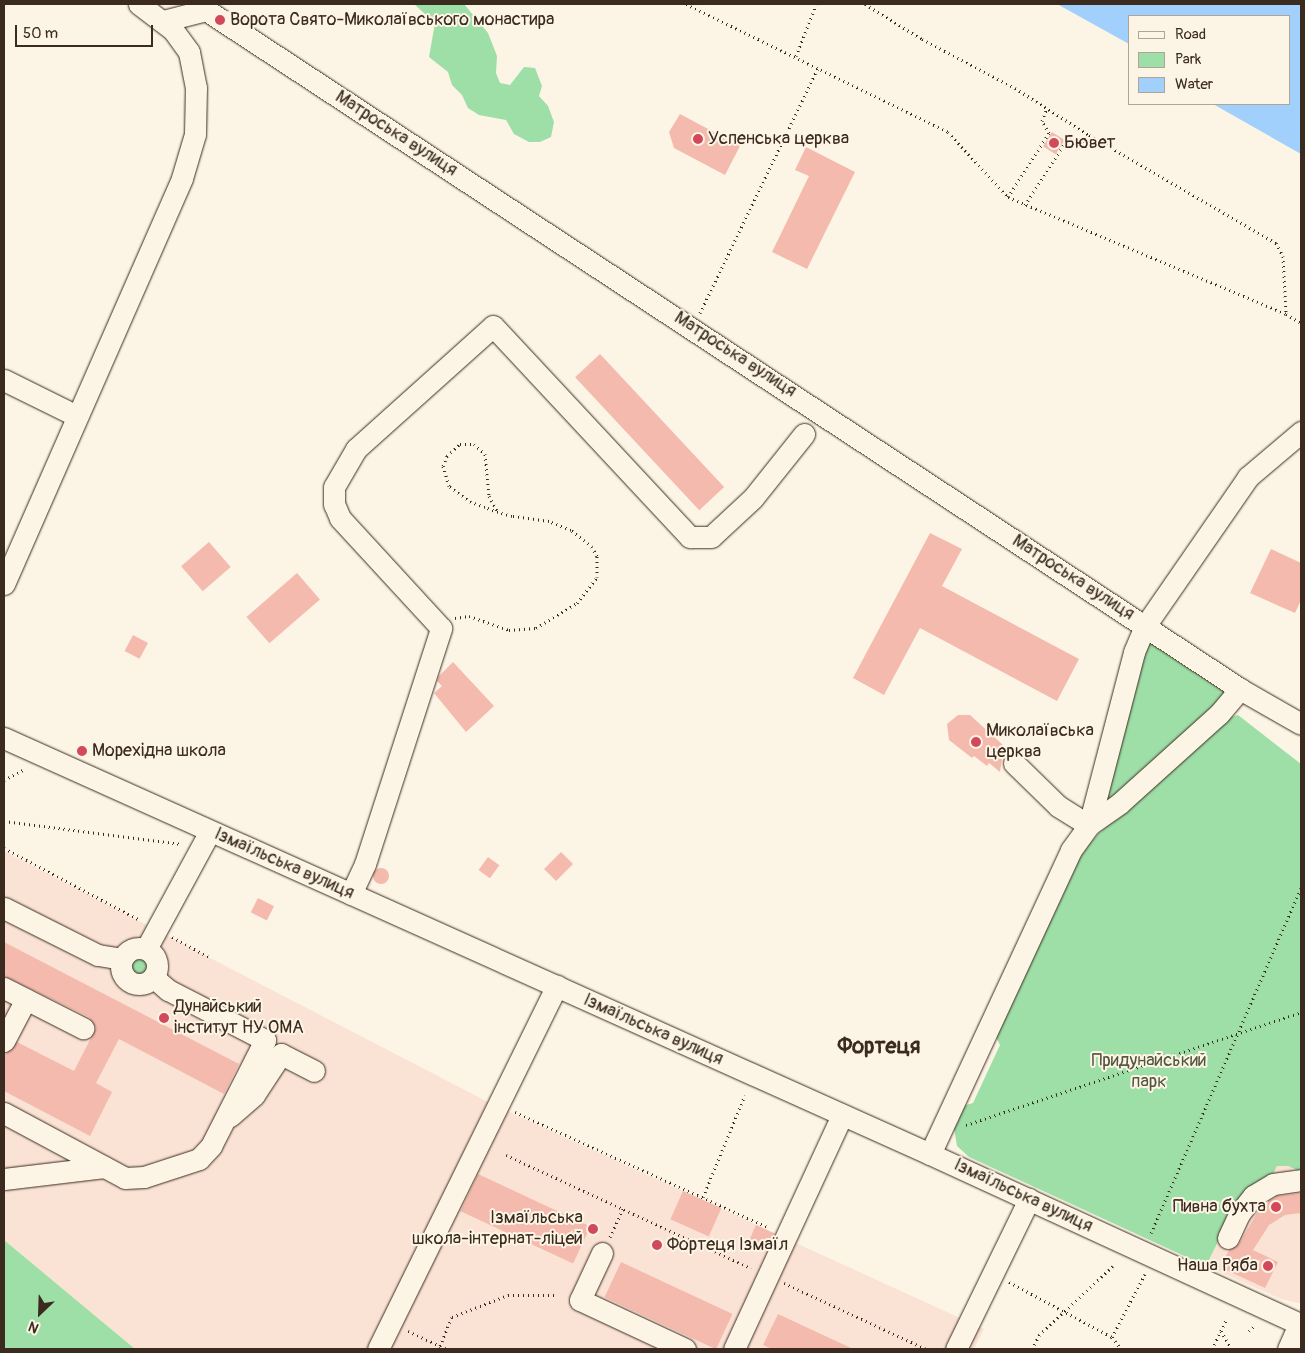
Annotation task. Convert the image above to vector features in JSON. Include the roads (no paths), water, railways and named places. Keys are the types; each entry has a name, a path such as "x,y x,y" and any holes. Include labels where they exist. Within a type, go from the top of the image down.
{"street":[{"path":"4,584 182,178 195,134 196,88 193,65 182,40 163,22 139,4"},
{"name":"Матроська вулиця","path":"163,22 206,10 694,327 1240,689 1301,724"},
{"path":"351,894 365,864 441,628 340,518 334,504 334,487 356,449 493,326 690,538 711,537 753,498 804,434"},
{"path":"4,380 77,416"},
{"path":"930,1154 1056,878 1089,825 1134,652 1146,626 1248,477 1301,432"},
{"path":"1089,825 1120,803 1212,720 1240,689"},
{"name":"Ізмаїльська вулиця","path":"4,738 930,1154 1300,1325"},
{"path":"1014,763 1058,806 1089,825"},
{"path":"146,949 210,831"},
{"path":"4,908 98,955 122,959"},
{"path":"146,949 157,961 154,978 144,984 127,980 121,971 122,959 129,950 146,949"},
{"path":"4,1113 125,1178 134,1178 191,1164 206,1153 265,1040 168,990 154,978"},
{"path":"378,1349 557,986"},
{"path":"4,988 83,1028"},
{"path":"4,1041 26,999"},
{"path":"225,1118 248,1102 281,1054 314,1071"},
{"path":"734,1349 842,1115"},
{"path":"4,1180 104,1167"},
{"path":"1228,1238 1239,1214 1253,1196 1273,1184 1301,1180"},
{"path":"956,1349 1029,1200"},
{"path":"602,1253 580,1300 685,1349"},
{"path":"1288,1349 1300,1325"}],"water":[{"path":"1057,4 1301,4 1301,154 1215,105 1290,105 1290,15 1128,15 1128,43"}],"place":[{"name":"Ворота Свято-Миколаївського монастира","path":"220,20"},
{"name":"Успенська церква","path":"698,139"},
{"name":"Бювет","path":"1054,143"},
{"name":"Миколаївська церква","path":"976,742"},
{"name":"Морехідна школа","path":"82,751"},
{"name":"Дунайський інститут НУ ОМА","path":"164,1018"},
{"name":"Пивна бухта","path":"1276,1207"},
{"name":"Ізмаїльська школа-інтернат-ліцей","path":"593,1229"},
{"name":"Фортеця Ізмаїл","path":"657,1245"},
{"name":"Наша Ряба","path":"1268,1266"}],"district":[{"name":"Фортеця","path":"879,1047"}],"park label":[{"name":"Придунайський парк","path":"1149,1072"}]}
